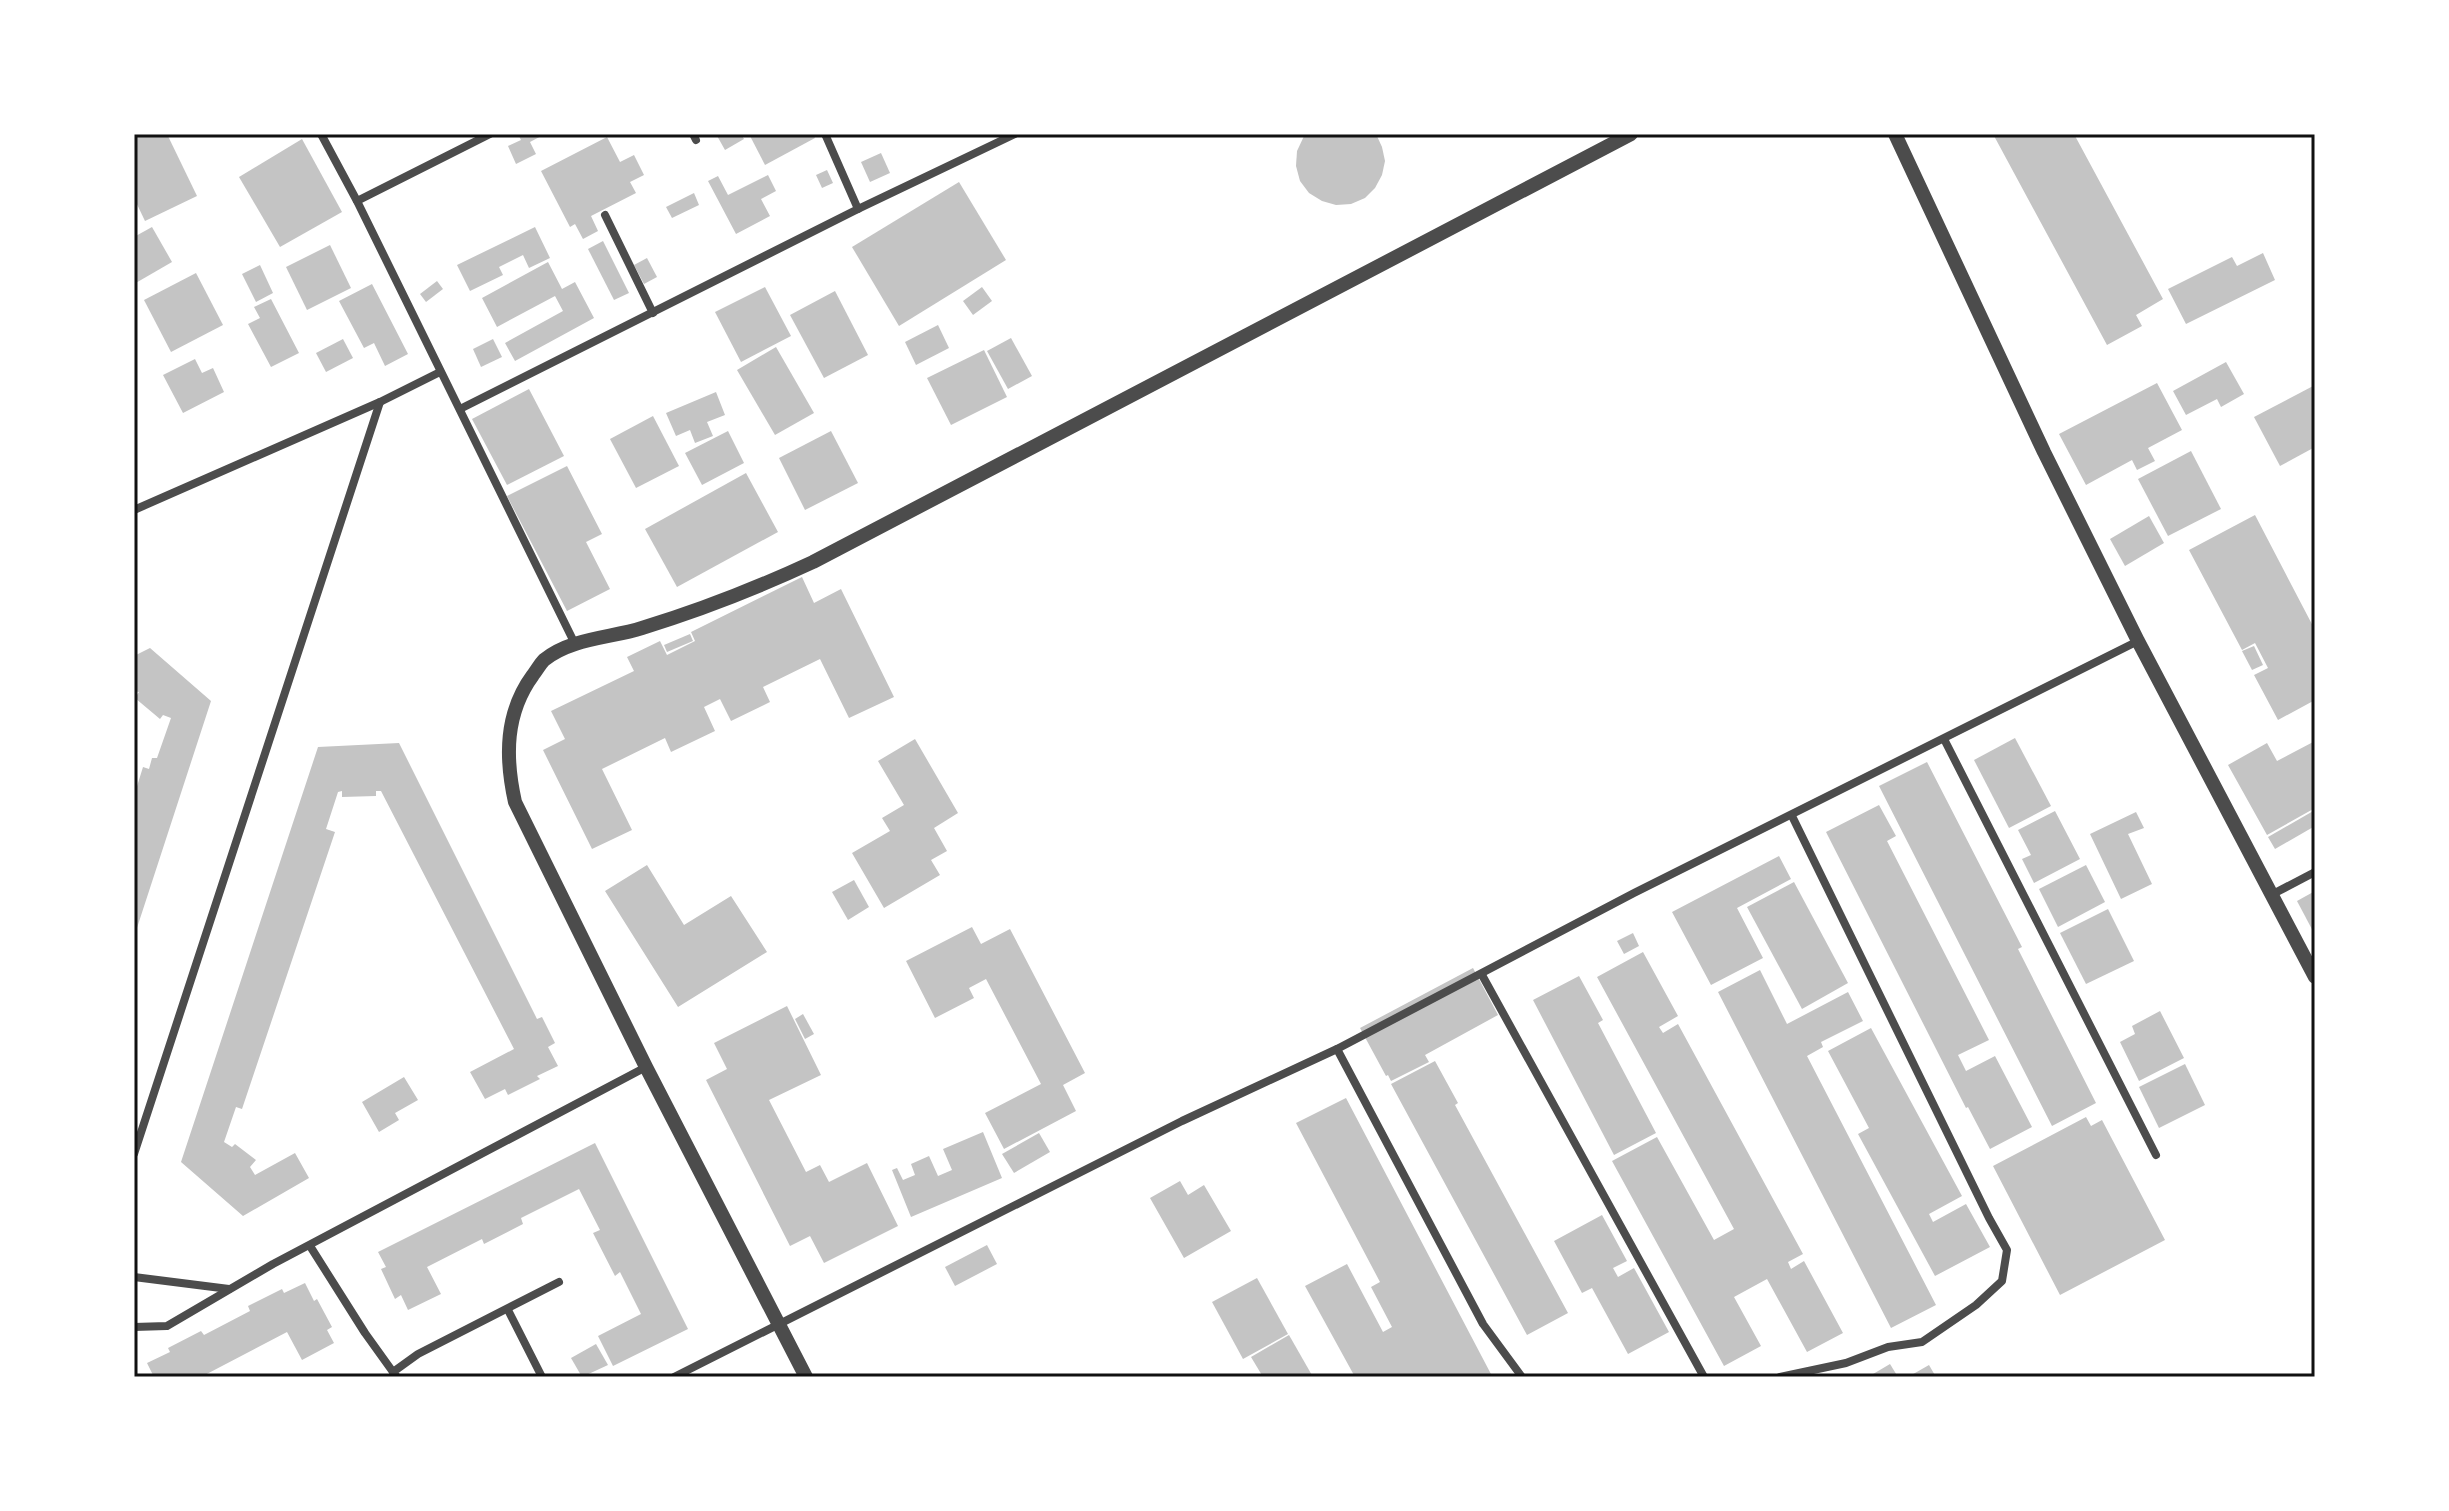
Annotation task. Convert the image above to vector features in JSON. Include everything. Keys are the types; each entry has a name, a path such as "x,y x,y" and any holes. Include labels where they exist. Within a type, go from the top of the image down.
{"street":[{"path":"321,134 575,644"},
{"path":"357,201 490,134"},
{"path":"825,134 858,209"},
{"path":"460,409 858,209 1015,134"},
{"path":"806,1377 646,1067 515,802 509,777 510,722 523,689 544,661 575,644 639,629 700,609 813,562 1631,134"},
{"path":"1895,134 2044,452 2138,641 2315,977"},
{"path":"605,215 653,313"},
{"path":"134,510 380,402 440,372"},
{"path":"134,1154 380,402"},
{"path":"674,1377 1182,1121 1337,1049 1634,893 2138,641"},
{"path":"1944,739 2156,1155"},
{"path":"1780,1377 1846,1363 1888,1347 1922,1342 1976,1305 2002,1281 2007,1250 1792,816"},
{"path":"2271,895 2315,872"},
{"path":"1482,975 1704,1377"},
{"path":"1337,1049 1483,1324 1522,1377"},
{"path":"134,1327 167,1326 230,1289 646,1067"},
{"path":"310,1246 395,1375 418,1354 559,1282"},
{"path":"134,1277 230,1289"},
{"path":"508,1310 542,1377"}],"building":[{"path":"134,134 167,134 197,196 145,221 134,198"},
{"path":"518,134 545,134 530,142 536,154 516,164 508,146 521,140"},
{"path":"716,134 741,134 744,139 725,150"},
{"path":"749,134 813,134 815,138 765,165"},
{"path":"1305,134 1376,134 1385,161 1375,188 1365,198 1351,204 1336,205 1309,193 1300,181 1296,166 1297,151"},
{"path":"1993,134 2074,134 2163,299 2136,315 2142,326 2107,345"},
{"path":"607,137 620,162 634,155 644,175 630,182 636,193 591,216 598,231 583,239 575,224 570,227 541,171"},
{"path":"302,139 342,212 280,247 239,177"},
{"path":"881,153 890,173 870,182 861,162"},
{"path":"827,170 833,183 822,188 816,175"},
{"path":"768,175 776,191 761,199 770,216 736,234 708,181 718,176 728,195"},
{"path":"959,182 1006,260 899,326 852,247"},
{"path":"694,193 699,205 672,218 666,207"},
{"path":"152,227 172,262 134,284 134,237"},
{"path":"535,227 550,258 529,268 523,255 499,267 503,275 470,291 457,265"},
{"path":"603,241 629,293 614,300 588,249"},
{"path":"330,245 351,288 307,310 286,267"},
{"path":"2263,253 2275,280 2186,324 2168,289 2232,257 2237,266"},
{"path":"647,258 657,277 644,284 634,265"},
{"path":"548,262 562,289 575,282 594,318 515,361 505,343 563,311 555,296 497,327 482,298"},
{"path":"260,265 273,293 256,302 242,274"},
{"path":"196,273 223,325 171,352 144,300"},
{"path":"437,281 443,289 426,302 420,294"},
{"path":"372,284 408,354 385,366 374,343 364,348 339,301"},
{"path":"765,287 791,336 741,362 715,312"},
{"path":"982,287 992,301 973,315 963,301"},
{"path":"835,291 868,355 824,378 790,315"},
{"path":"271,299 299,353 271,367 248,324 260,318 254,307"},
{"path":"938,325 949,348 916,365 905,342"},
{"path":"1011,338 1032,376 1008,389 987,351"},
{"path":"343,339 353,358 326,372 316,353"},
{"path":"493,339 502,357 481,367 473,349"},
{"path":"776,347 814,413 775,435 737,370"},
{"path":"984,350 1007,397 951,425 927,378"},
{"path":"195,359 202,373 213,368 224,392 183,413 163,375"},
{"path":"2226,362 2244,394 2221,407 2217,399 2186,415 2173,391"},
{"path":"2157,383 2182,430 2148,448 2155,461 2137,470 2132,460 2086,485 2059,434"},
{"path":"2315,385 2315,447 2280,466 2254,417"},
{"path":"529,389 564,456 507,485 472,419"},
{"path":"716,392 725,415 707,422 713,436 695,443 690,430 676,436 666,413"},
{"path":"653,416 679,466 636,488 610,439"},
{"path":"728,431 744,463 702,485 685,453"},
{"path":"831,431 858,483 805,510 779,458"},
{"path":"2191,451 2221,509 2168,536 2138,479"},
{"path":"567,466 602,534 586,542 610,589 567,611 507,496"},
{"path":"746,473 778,532 677,587 645,529"},
{"path":"2255,515 2315,630 2315,700 2278,720 2254,675 2268,668 2255,643 2242,650 2189,550"},
{"path":"2149,516 2164,543 2125,566 2110,539"},
{"path":"802,577 814,603 841,589 894,697 849,718 820,659 763,687 770,702 731,721 720,699 704,707 715,731 671,752 665,738 602,769 632,830 592,849 543,750 565,739 551,711 634,671 627,657 660,641 667,655 695,641 691,632"},
{"path":"690,634 693,641 667,652 664,645"},
{"path":"2254,646 2263,665 2252,670 2242,651"},
{"path":"150,648 211,701 135,934 134,796 143,767 149,769 152,758 157,758 171,718 163,715 160,719 135,698 139,692 134,691 134,656"},
{"path":"2015,738 2051,806 2009,828 1974,760"},
{"path":"915,739 958,813 934,828 947,851 931,860 940,875 884,908 852,853 890,831 882,818 904,805 878,761"},
{"path":"2315,741 2315,808 2267,835 2228,765 2267,743 2277,761"},
{"path":"399,743 537,1019 542,1017 555,1043 548,1047 558,1066 508,1095 505,1089 485,1099 470,1072 514,1049 381,791 376,791 376,796 342,797 342,791 338,792 326,829 335,832 242,1109 236,1107 224,1142 232,1147 235,1144 256,1160 250,1167 255,1175 295,1153 309,1178 243,1216 181,1162 318,747"},
{"path":"1927,762 2022,947 2018,949 2096,1103 2052,1126 1879,786"},
{"path":"1879,805 1896,836 1887,841 1989,1040 1958,1055 1966,1071 1995,1056 2032,1127 1990,1149 1966,1108 1826,832"},
{"path":"2315,810 2315,826 2275,849 2268,837"},
{"path":"2055,811 2080,859 2034,883 2022,859 2031,855 2018,830"},
{"path":"2136,812 2144,828 2128,834 2152,884 2121,899 2090,834"},
{"path":"1779,856 1791,879 1737,908 1763,958 1711,985 1672,912"},
{"path":"647,865 684,925 731,896 767,952 678,1007 605,891"},
{"path":"2086,865 2105,902 2058,927 2039,889"},
{"path":"854,880 869,907 848,920 832,892"},
{"path":"1794,882 1848,983 1802,1009 1747,907"},
{"path":"2315,891 2315,935 2297,901"},
{"path":"2108,909 2134,961 2086,984 2060,933"},
{"path":"972,927 981,944 1010,929 1085,1073 1063,1085 1076,1111 1004,1149 985,1113 1041,1084 986,979 969,988 974,998 935,1018 906,961"},
{"path":"1633,933 1639,946 1624,954 1617,941"},
{"path":"1643,952 1678,1016 1659,1027 1663,1033 1678,1024 1803,1254 1788,1262 1791,1269 1804,1261 1843,1333 1807,1352 1767,1279 1734,1297 1761,1346 1724,1366 1612,1161 1657,1137 1714,1240 1734,1229 1597,977"},
{"path":"1473,968 1498,1015 1425,1055 1429,1062 1391,1081 1360,1028"},
{"path":"1760,970 1787,1024 1848,992 1863,1021 1821,1042 1823,1047 1807,1056 1936,1305 1891,1328 1718,992"},
{"path":"1579,976 1603,1020 1598,1023 1656,1133 1614,1155 1533,1000"},
{"path":"787,1006 821,1075 769,1100 806,1172 820,1165 829,1182 867,1163 898,1226 824,1263 810,1236 790,1246 706,1080 727,1069 714,1043"},
{"path":"2160,1011 2184,1058 2139,1081 2120,1042 2135,1034 2132,1026"},
{"path":"803,1014 814,1034 805,1039 795,1019"},
{"path":"1871,1028 1962,1196 1929,1214 1933,1222 1966,1204 1990,1247 1935,1276 1858,1134 1869,1128 1828,1051"},
{"path":"1435,1061 1458,1103 1455,1105 1568,1313 1527,1335 1391,1084"},
{"path":"2185,1064 2205,1105 2159,1128 2139,1087"},
{"path":"404,1077 418,1100 395,1113 399,1120 379,1132 362,1102"},
{"path":"1346,1098 1492,1376 1355,1377 1305,1286 1347,1264 1383,1332 1392,1327 1371,1287 1380,1282 1296,1123"},
{"path":"2086,1117 2091,1126 2102,1120 2165,1240 2060,1295 1993,1166"},
{"path":"983,1132 1002,1178 911,1217 892,1170 897,1168 903,1180 915,1175 911,1164 929,1156 938,1176 952,1170 943,1149"},
{"path":"1039,1133 1050,1152 1014,1173 1002,1154"},
{"path":"595,1143 688,1329 613,1366 598,1336 641,1314 620,1272 615,1276 593,1233 600,1230 579,1189 521,1218 523,1224 484,1244 482,1239 427,1267 441,1294 408,1310 401,1295 395,1299 381,1269 386,1267 378,1252"},
{"path":"1180,1181 1188,1195 1204,1185 1231,1231 1184,1258 1150,1198"},
{"path":"1602,1215 1627,1261 1613,1268 1618,1277 1634,1268 1669,1332 1628,1354 1592,1288 1582,1293 1554,1241"},
{"path":"987,1245 997,1264 955,1286 945,1267"},
{"path":"1257,1278 1288,1334 1243,1359 1212,1302"},
{"path":"305,1283 332,1327 327,1330 334,1343 302,1360 287,1332 201,1377 154,1377 147,1363 170,1352 168,1348 201,1331 204,1335 250,1311 248,1306 282,1289 284,1293"},
{"path":"1289,1335 1313,1377 1263,1377 1251,1357"},
{"path":"596,1344 608,1365 582,1377 571,1358"},
{"path":"1890,1364 1898,1377 1868,1377"},
{"path":"1929,1365 1936,1377 1908,1377"}]}
